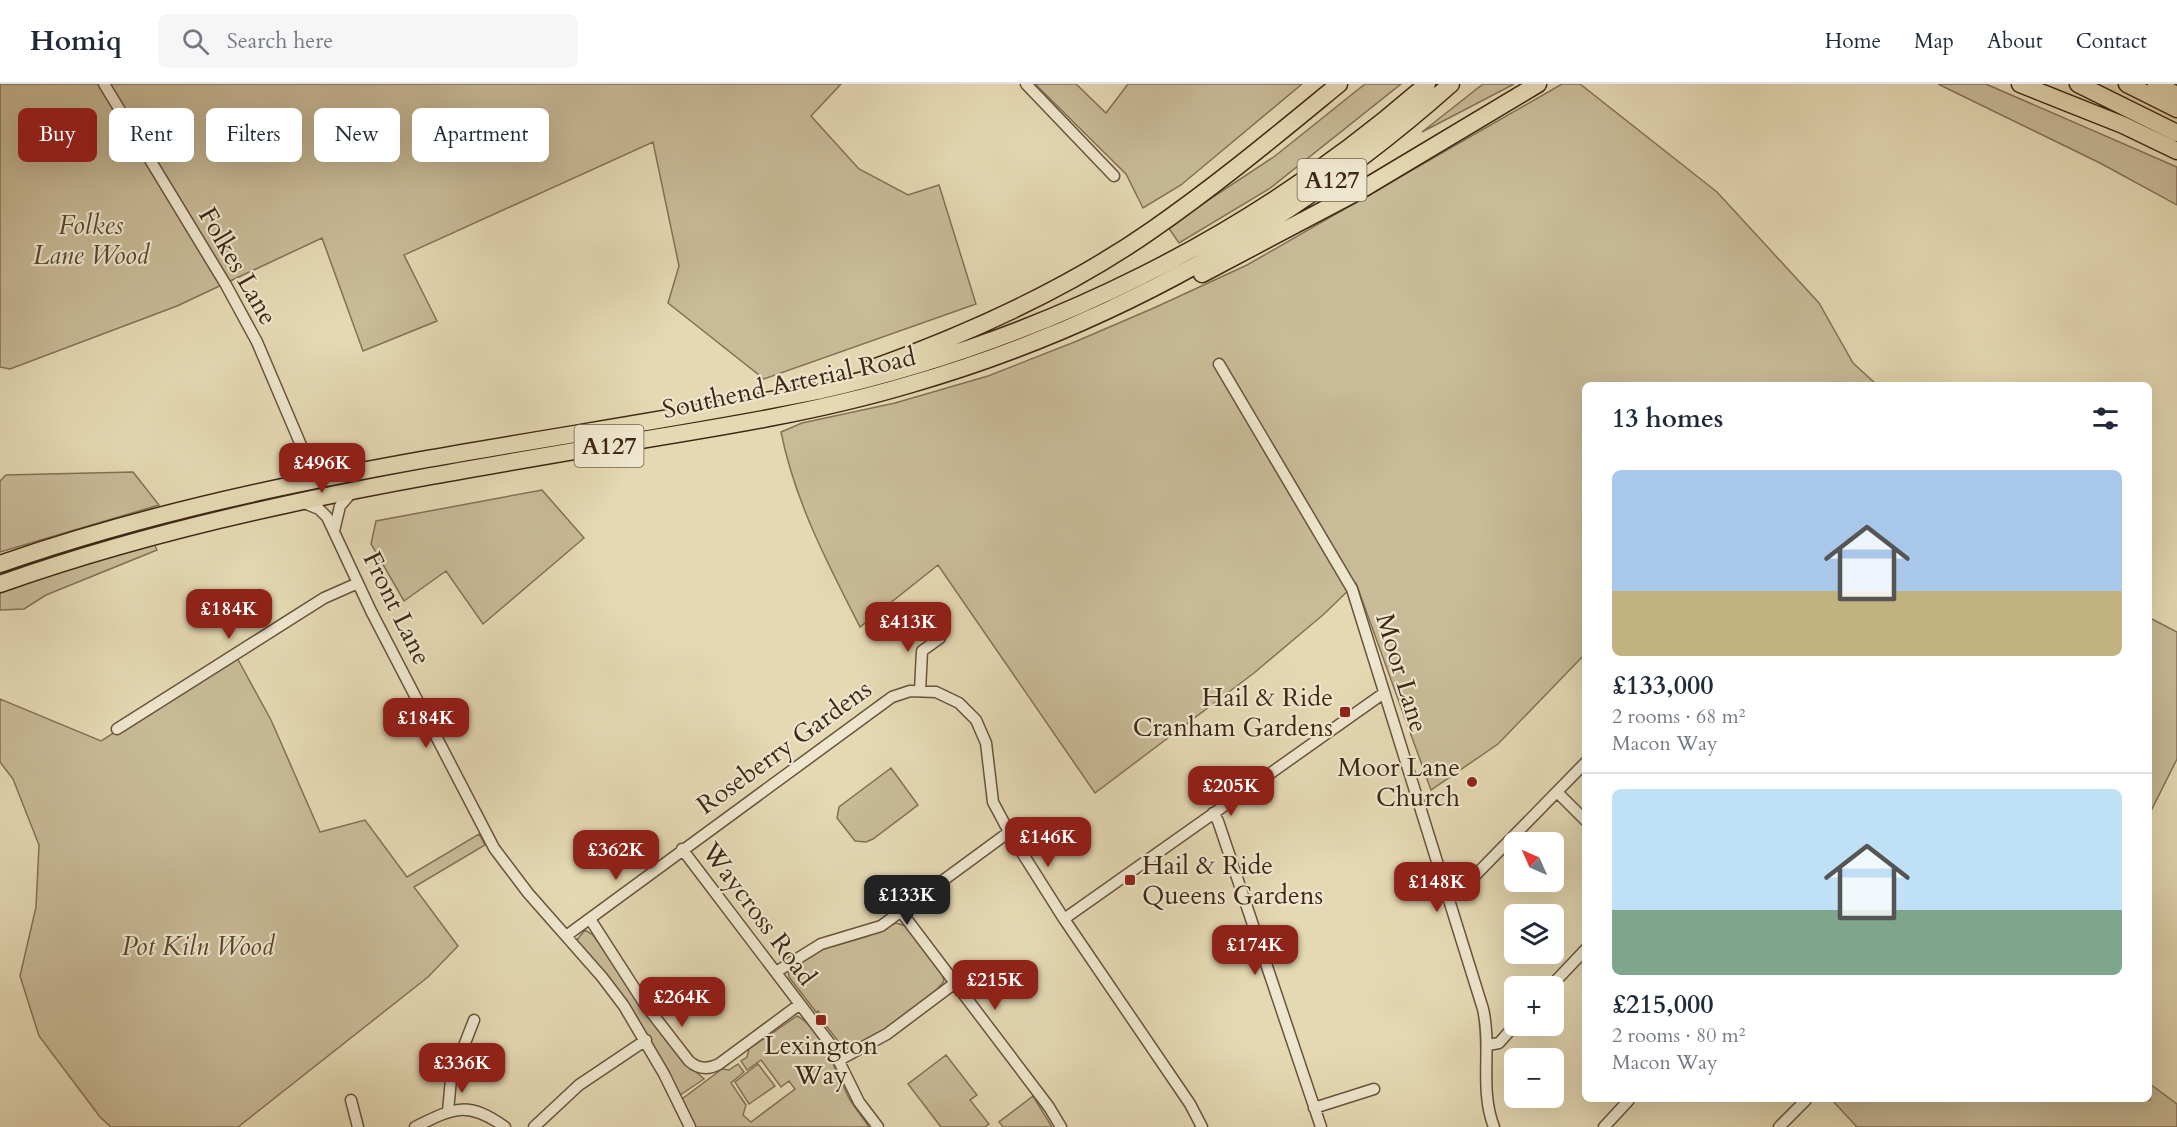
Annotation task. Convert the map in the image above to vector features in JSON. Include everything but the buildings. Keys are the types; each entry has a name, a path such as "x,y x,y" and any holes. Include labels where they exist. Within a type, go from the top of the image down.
{"highway":[{"path":"769,401 841,379 933,345 1065,283 1151,231 1339,84"},
{"name":"Southend Arterial Road","path":"0,564 48,547 162,514 312,480 769,401 862,381 946,356 1030,326 1114,290 1195,248 1301,181 1364,135 1427,84"},
{"name":"Southend Arterial Road","path":"0,584 117,545 284,503 359,488 771,418 909,385 993,357 1079,323 1203,262 1319,189 1392,134 1451,84"},
{"path":"909,385 995,363 1083,332 1243,254 1332,206 1538,84"},
{"path":"2020,84 2123,125 2177,151"},
{"path":"2039,84 2177,142"},
{"path":"2078,84 2177,133"},
{"path":"2127,84 2177,109"},
{"path":"2156,84 2177,95"}],"street":[{"name":"Folkes Lane","path":"104,84 220,276 257,342 312,471 312,480"},
{"path":"1026,84 1114,176"},
{"name":"Moor Lane","path":"1220,364 1352,589 1483,1009 1488,1045 1486,1094 1494,1127"},
{"name":"Front Lane","path":"334,531 340,506 359,488"},
{"name":"Front Lane","path":"284,503 302,502 314,506 327,517 358,583 494,848 528,893 602,977 646,1041 690,1127"},
{"path":"117,729 324,598 358,583"},
{"path":"920,691 922,651 940,638"},
{"name":"Roseberry Gardens","path":"566,936 892,697 920,691 952,698 976,720 986,743 993,802 1008,832 1064,919 1190,1104 1202,1127"},
{"path":"1064,919 1384,693"},
{"path":"1447,897 1458,893 1582,766"},
{"path":"1557,792 1582,817"},
{"path":"1212,813 1218,821 1321,1127"},
{"path":"776,972 807,950 866,932 902,913 1008,832"},
{"name":"Waycross Road","path":"682,849 800,1004 839,1060 859,1102 878,1127"},
{"path":"902,913 1061,1127"},
{"path":"590,919 644,1003 689,1061 697,1066 707,1068 719,1064 800,1004"},
{"path":"1560,976 1582,953"},
{"path":"839,1060 887,1034 955,983"},
{"path":"448,1111 451,1079 474,1020"},
{"path":"1488,1045 1498,1043 1505,1036"},
{"path":"534,1127 579,1084 646,1041"},
{"path":"1314,1108 1374,1089"},
{"path":"351,1100 358,1127"},
{"path":"1604,1127 1627,1102"},
{"path":"1779,1127 1804,1102"},
{"path":"415,1127 448,1111 471,1109 505,1127"}],"green space":[{"name":"Folkes Lane Wood","path":"0,84 841,84 811,116 859,169 908,195 939,185 976,304 764,379 668,303 679,266 653,142 404,255 437,321 363,351 322,238 177,306 10,369 0,367"},
{"path":"1035,84 1076,84 1106,113 1128,84 1302,84 1181,185 1143,208 1126,174"},
{"path":"1365,84 1401,84 1269,189 1179,243 1168,227 1275,156"},
{"path":"1483,84 1514,84 1422,132"},
{"path":"1562,84 1580,84 1717,192 1819,303 1853,363 1874,382 1582,382 1582,657 1498,744 1431,790 1356,583 1324,614 1254,673 1095,793 938,565 860,627 804,508 781,432 802,423 895,403 988,376 1077,341 1247,265"},
{"path":"1938,84 1986,84 2177,167 2177,205 2100,163"},
{"path":"133,472 159,505 0,552 0,481 6,475"},
{"path":"542,490 584,538 483,624 446,571 404,601 371,544 376,521"},
{"path":"152,539 157,550 46,595 24,609 0,610 0,590"},
{"path":"2152,619 2177,632 2177,759 2152,809"},
{"name":"Pot Kiln Wood","path":"236,656 271,720 320,832 365,820 407,877 479,834 485,845 414,887 458,946 428,977 238,1127 111,1127 100,1117 39,1036 20,976 36,907 39,845 13,779 0,762 0,699 101,741"},
{"path":"891,768 918,805 873,839 866,842 855,841 837,818 839,807"},
{"path":"896,923 906,926 942,974 944,981 938,989 898,1021 868,1041 845,1050 824,1023 826,1021 818,1011 816,1012 789,977 788,970 823,949 868,936"},
{"path":"585,930 593,935 684,1061 704,1079 680,1095 576,941"},
{"path":"797,1016 814,1030 850,1100 869,1127 696,1127 682,1099 722,1069 729,1070 738,1064 744,1072 731,1083 746,1105 743,1115 751,1122 795,1089 789,1081 781,1087 761,1060 747,1070 741,1061 747,1057 749,1049"},
{"path":"946,1055 977,1095 970,1100 989,1124 985,1127 941,1127 908,1084"},
{"path":"758,1064 775,1086 749,1104 735,1082"},
{"path":"2152,1085 2177,1104 2177,1127 1857,1127 1834,1102 2152,1102"},
{"path":"1033,1096 1052,1127 1003,1127 999,1122"}],"place":[{"name":"Hail & Ride Cranham Gardens","path":"1345,712"},
{"name":"Moor Lane Church","path":"1472,782"},
{"name":"Hail & Ride Queens Gardens","path":"1130,880"},
{"name":"Lexington Way","path":"821,1020"}]}
